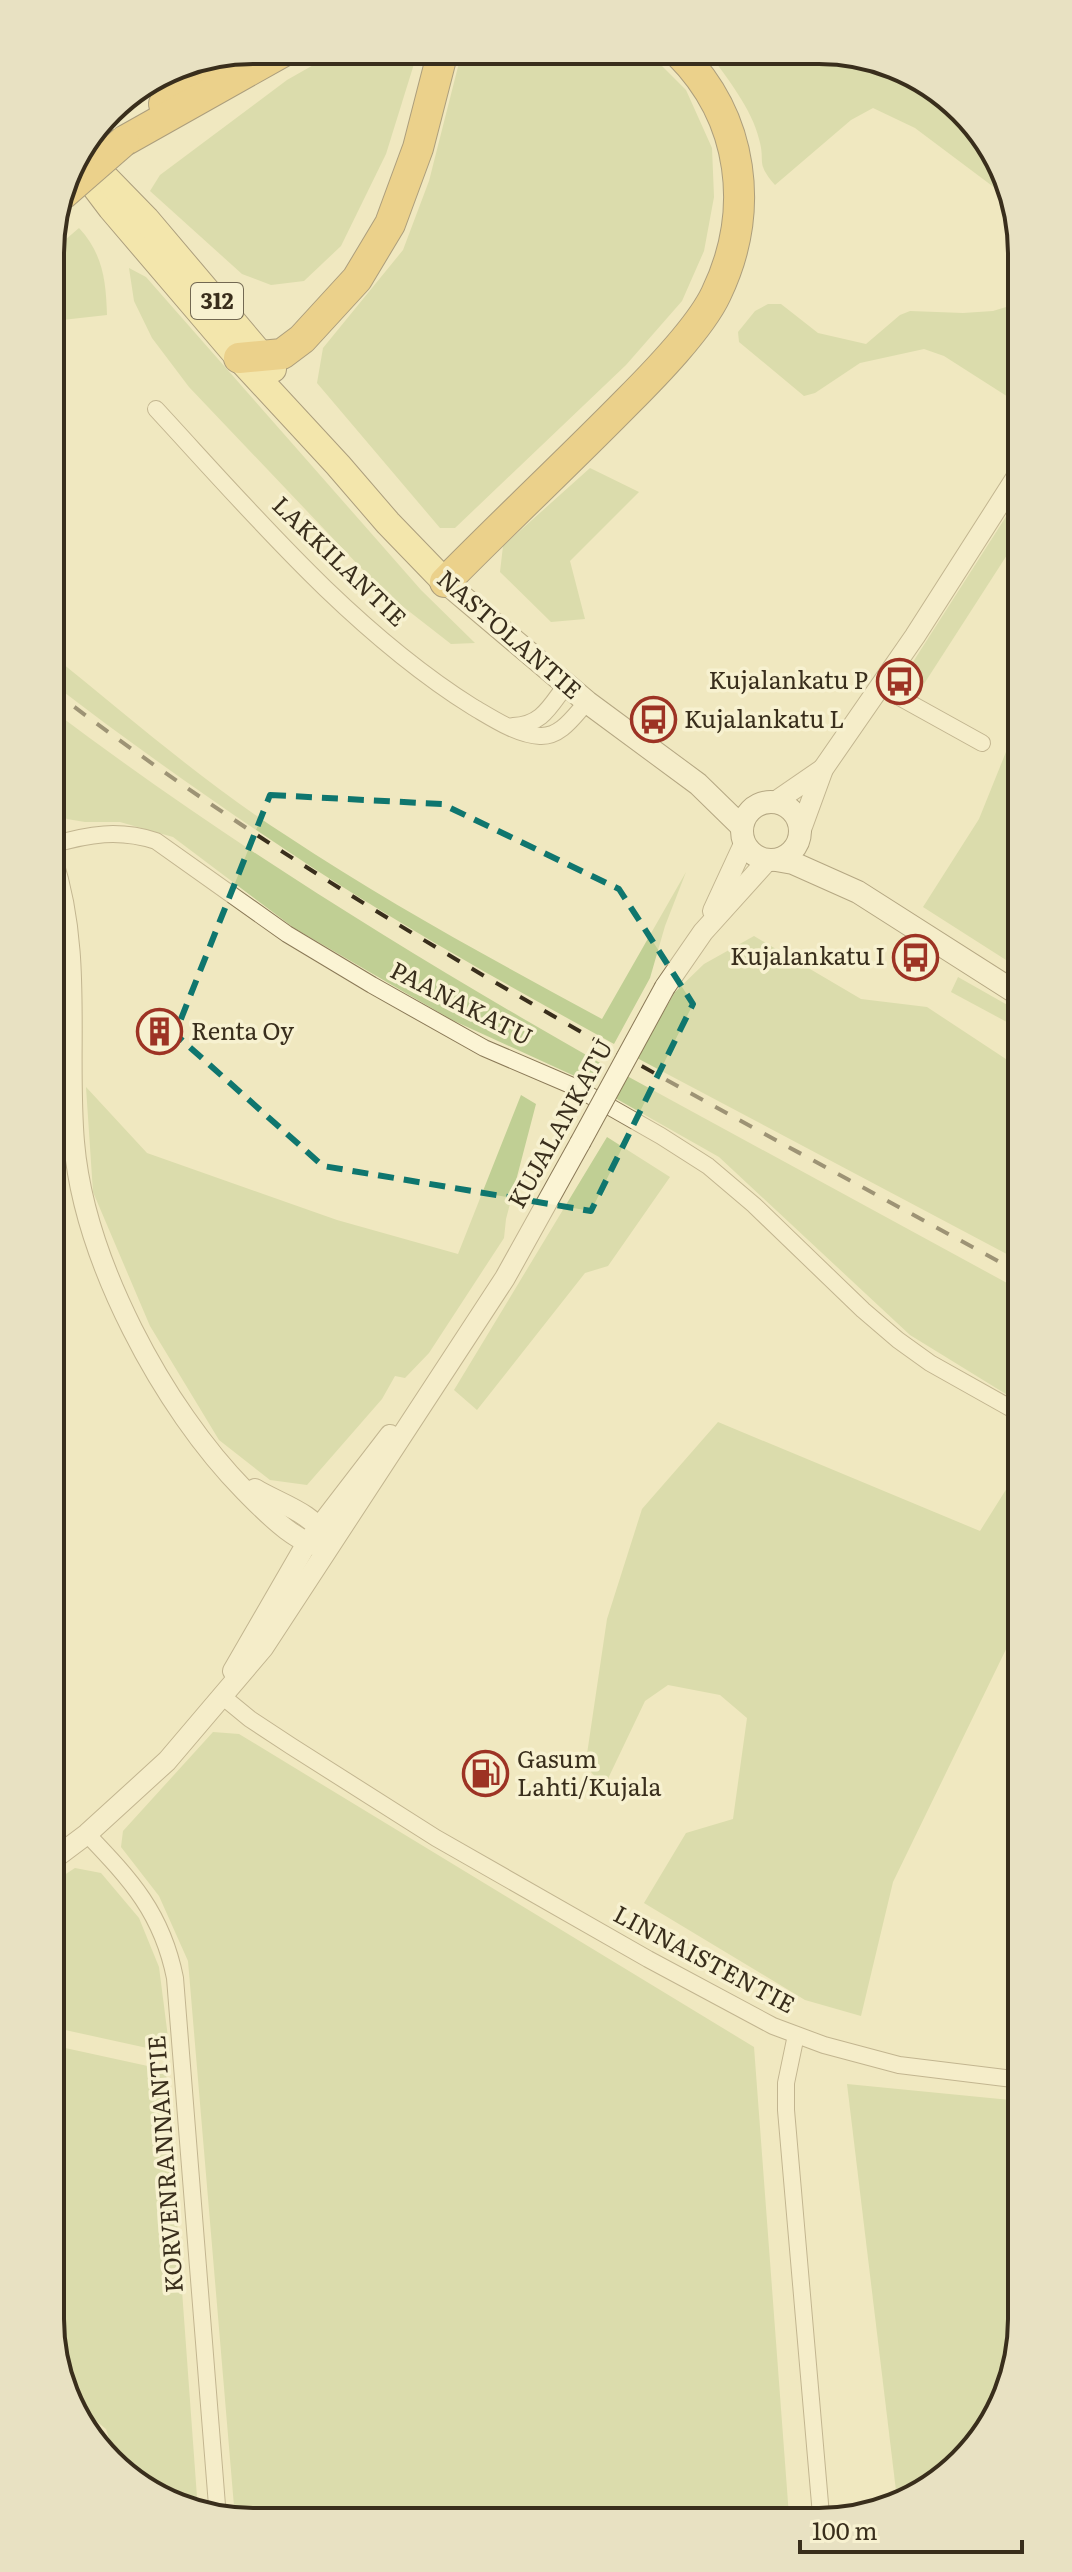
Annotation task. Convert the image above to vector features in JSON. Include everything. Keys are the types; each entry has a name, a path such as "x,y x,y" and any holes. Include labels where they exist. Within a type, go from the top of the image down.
{"highway":[{"path":"125,140 261,64"},
{"path":"252,357 282,354 311,330 357,279 390,224 418,148 440,64"},
{"path":"445,582 650,379 716,296 730,258 737,225 739,182 734,141 706,83 689,64"},
{"path":"78,181 201,72"}],"main road":[{"name":"NASTOLANTIE","path":"87,161 146,219 338,465 445,582 587,702 698,784 743,836"},
{"name":"NASTOLANTIE","path":"83,171 111,208 252,357"},
{"name":"NASTOLANTIE","path":"698,784 765,804"},
{"path":"858,892 800,834 796,816 790,809 765,804 745,817 743,836 754,855 793,863 858,892 1008,988"},
{"path":"772,860 794,850 800,834"}],"street":[{"name":"LAKKILANTIE","path":"156,409 316,580 429,679 508,726 540,736 563,728 587,702"},
{"path":"800,834 823,769 881,687 1008,490"},
{"path":"508,726 529,725 544,714 566,685"},
{"path":"881,687 982,743"},
{"path":"765,804 823,769"},
{"name":"PAANAKATU","path":"64,842 110,832 135,834 156,841 287,934 385,993 467,1040 575,1087 661,1136 708,1166 754,1205 898,1340 930,1363 1008,1407"},
{"name":"KUJALANKATU","path":"703,932 743,836"},
{"name":"KUJALANKATU","path":"64,1851 167,1761 263,1648 318,1539 464,1341 505,1278 665,987 703,932 772,860"},
{"path":"64,907 71,953 74,1143 91,1228 106,1268 151,1365 173,1403 209,1451 247,1484 299,1513 318,1539"},
{"name":"LINNAISTENTIE","path":"222,1696 270,1733 436,1838 648,1959 796,2035 789,2057 786,2110 820,2508"},
{"name":"KORVENRANNANTIE","path":"87,1834 134,1884 148,1904 169,1950 175,1978 217,2504"},
{"path":"796,2035 899,2065 1008,2079"}],"highlighted area":[{"path":"270,795 442,804 619,889 693,1004 591,1211 323,1166 175,1034"}],"green space":[{"path":"315,64 414,64 386,154 341,246 304,281 271,285 242,274 150,191 160,175 287,80"},
{"path":"459,64 660,64 686,90 712,148 714,197 704,251 682,301 626,365 455,528 440,528 317,383 323,348 403,250 429,181"},
{"path":"717,64 819,64 880,74 903,83 953,119 983,158 997,189 915,128 873,108 851,120 775,185 763,167 756,128 738,94"},
{"path":"79,228 93,248 102,268 107,315 64,320 64,241"},
{"path":"129,268 146,277 421,590 475,643 451,644 383,591 189,387 152,338 134,301"},
{"path":"768,304 781,304 818,333 866,344 900,315 910,311 963,313 1008,306 1008,397 944,356 924,349 860,363 815,393 804,396 739,342 738,332 755,311"},
{"path":"590,468 639,492 570,561 585,619 551,622 500,572 503,546"},
{"path":"1008,514 1008,553 922,687 904,676"},
{"path":"64,665 196,772 256,816 403,908 602,1019 686,872 665,926 650,978 614,1044 384,913 310,866 64,692"},
{"path":"64,719 185,806 321,896 602,1064 592,1084 452,1020 294,928 173,837 120,822 64,817"},
{"path":"1008,747 1008,961 923,907 979,819"},
{"path":"754,936 861,999 927,1007 1008,1060 1008,1255 637,1058 675,992 704,964"},
{"path":"958,977 1008,1005 1008,1023 951,992"},
{"path":"627,1076 1008,1284 1008,1395 910,1335 719,1157 615,1098"},
{"path":"86,1087 147,1153 337,1220 458,1254 521,1095 536,1104 506,1219 504,1238 429,1353 405,1378 395,1376 382,1399 307,1485 270,1480 219,1440 150,1326 93,1192"},
{"path":"607,1137 670,1177 608,1266 585,1273 477,1410 454,1390"},
{"path":"718,1422 980,1531 1008,1486 1008,1645 893,1882 861,2016 805,2000 644,1903 686,1833 733,1819 747,1718 720,1695 668,1685 645,1701 604,1787 591,1772 587,1754 607,1619 642,1509"},
{"path":"213,1732 239,1734 754,2047 788,2508 234,2507 188,1961 159,1896 121,1847 123,1831"},
{"path":"75,1868 101,1873 139,1918 159,1967 170,2053 64,2030 64,1875"},
{"path":"64,2048 166,2070 197,2499 169,2489 128,2461 111,2444 106,2429 91,2417 78,2391 66,2344"},
{"path":"847,2084 1008,2100 1008,2332 998,2380 983,2414 961,2444 924,2476 896,2492"}],"railway":[{"path":"64,699 166,773 402,927 646,1069 1008,1267"}],"place":[{"name":"Kujalankatu P","path":"899,681"},
{"name":"Kujalankatu L","path":"653,720"},
{"name":"Kujalankatu I","path":"916,957"},
{"name":"Renta Oy","path":"160,1032"},
{"name":"Gasum Lahti/Kujala","path":"486,1774"}]}
